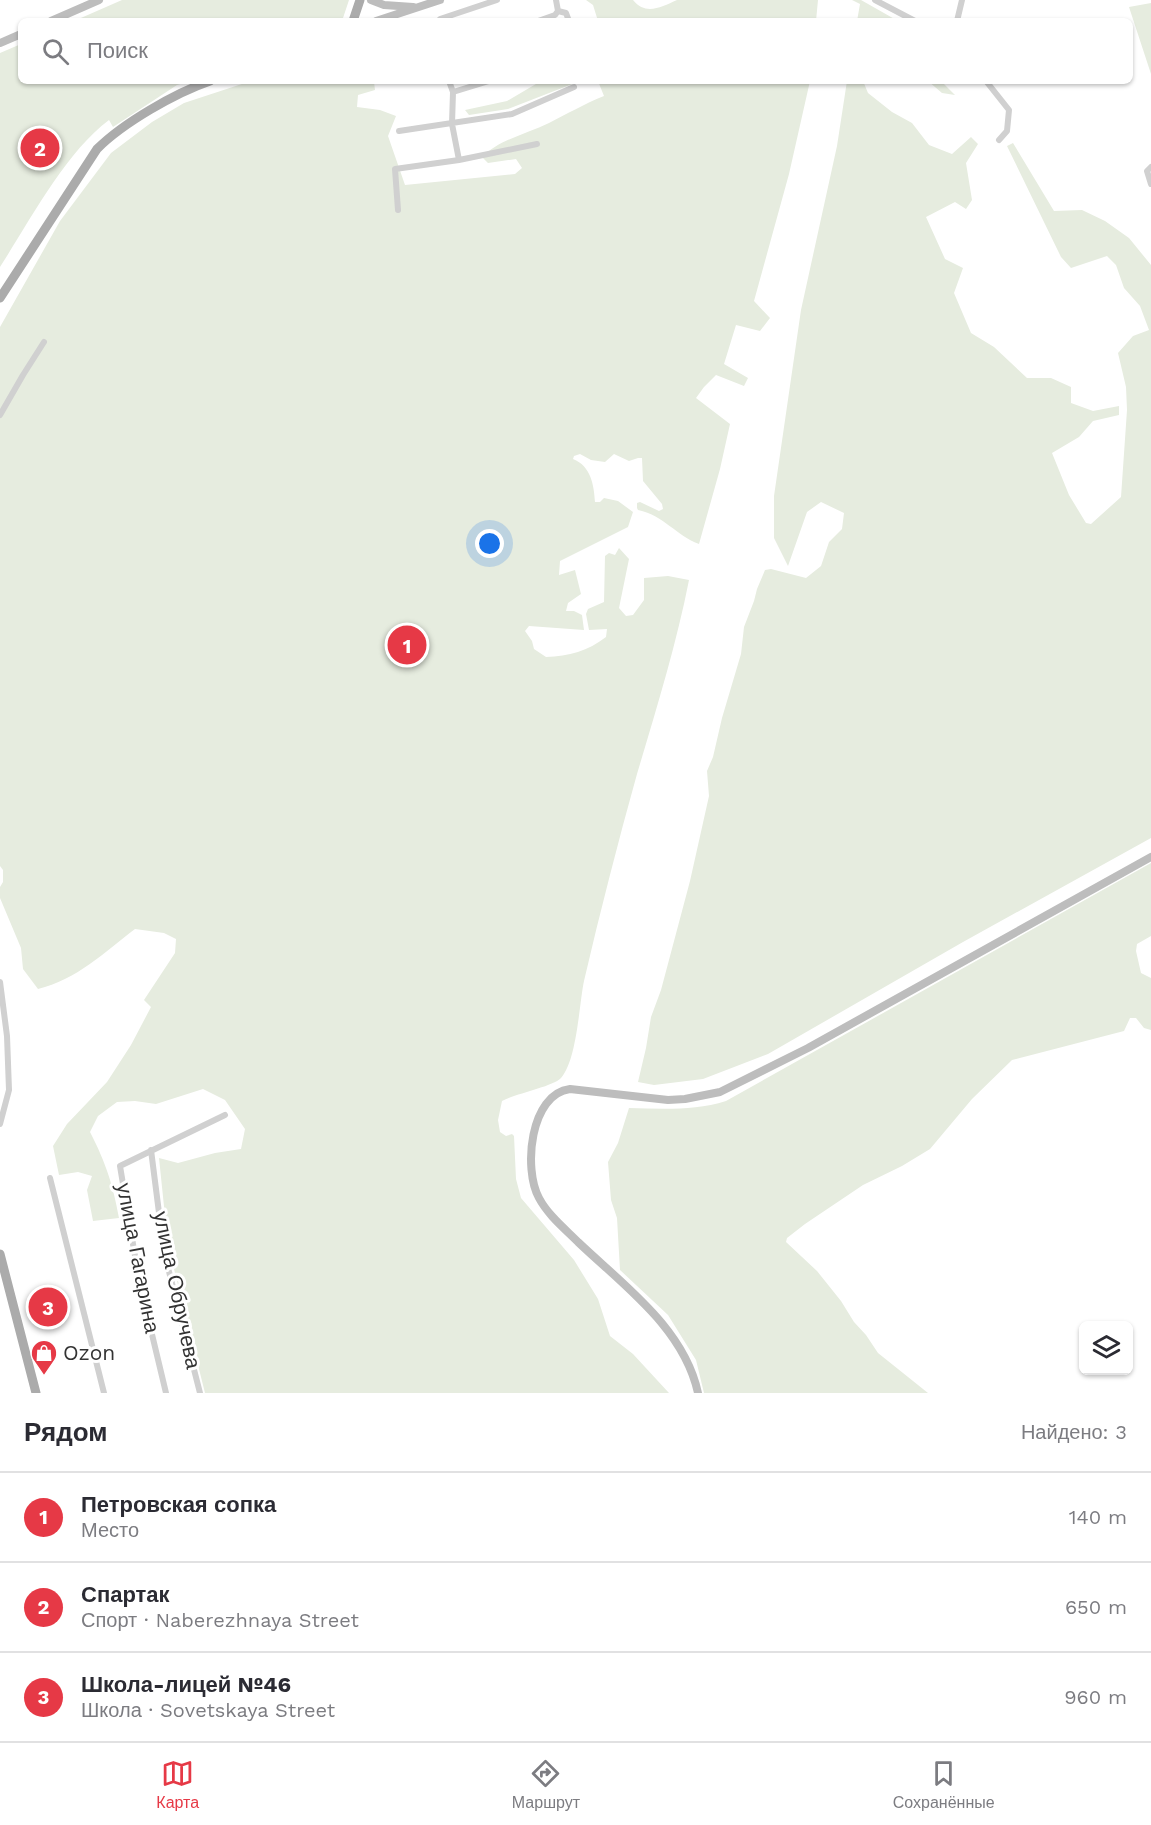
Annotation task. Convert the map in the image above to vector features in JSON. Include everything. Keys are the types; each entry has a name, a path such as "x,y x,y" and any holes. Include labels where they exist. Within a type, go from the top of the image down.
{"main road":[{"path":"354,18 360,0"},
{"path":"0,298 97,149 112,136 164,102 202,84"},
{"path":"0,1254 36,1393"}],"street":[{"path":"58,18 99,0"},
{"path":"371,0 384,5 419,7"},
{"path":"385,18 440,0"},
{"path":"442,18 480,3 497,0"},
{"path":"556,0 558,11"},
{"path":"875,0 909,18"},
{"path":"958,18 962,0"},
{"path":"546,18 555,15 558,11"},
{"path":"558,11 566,14 568,18"},
{"path":"0,43 18,35"},
{"path":"449,84 453,92 452,124 459,160"},
{"path":"453,92 479,84"},
{"path":"988,84 1009,110 1007,131 999,141"},
{"path":"399,131 512,114 574,87"},
{"path":"398,210 395,169 459,160 537,144"},
{"path":"1151,167 1148,171 1151,184"},
{"path":"0,415 44,342"},
{"path":"698,1393 679,1346 664,1325 554,1218 537,1195 532,1178 532,1146 539,1113 548,1099 558,1092 570,1089 668,1100 686,1100 720,1092 808,1048 1151,857"},
{"path":"0,982 7,1036 9,1090 0,1124"},
{"name":"улица Гагарина","path":"166,1393 139,1280 120,1166 225,1115"},
{"name":"улица Обручева","path":"151,1150 164,1252 200,1393"},
{"path":"50,1178 104,1393"}],"shaded area":[{"path":"122,0 349,0 343,18 81,18"},
{"path":"586,0 633,0 643,8 654,9 677,0 818,0 816,18 597,18 593,5"},
{"path":"852,0 861,0 893,18 858,18 860,4"},
{"path":"1151,3 1151,74 1133,18 1129,7"},
{"path":"18,45 18,84 180,84 113,127 109,120 93,134 63,168 0,267 0,53"},
{"path":"242,84 374,84 375,90 358,95 357,107 380,110 396,116 388,136 405,185 515,174 522,168 516,159 488,163 482,157 505,141 541,127 604,96 599,84 809,84 789,174 754,301 770,318 760,331 736,325 724,364 748,378 744,386 716,375 696,398 730,424 699,544 656,517 638,510 637,503 640,502 659,511 663,509 662,504 643,481 642,458 629,461 614,454 605,462 591,460 580,454 574,456 573,459 588,471 594,489 595,502 600,502 604,498 618,501 633,512 628,527 560,561 559,575 575,570 581,594 568,603 566,611 574,611 582,615 584,630 529,626 525,631 534,649 546,657 578,652 606,637 607,629 589,630 586,614 588,609 604,602 605,556 609,553 615,555 619,548 629,559 619,608 626,616 633,615 644,600 644,578 668,576 689,580 672,654 596,929 584,981 571,1059 561,1078 502,1101 498,1120 500,1132 506,1136 512,1134 514,1136 516,1179 521,1198 574,1260 598,1299 610,1336 633,1354 669,1393 205,1393 168,1245 159,1158 178,1163 241,1149 245,1129 225,1100 203,1089 156,1104 135,1101 117,1102 98,1116 90,1132 108,1174 119,1218 93,1221 87,1190 92,1176 78,1172 59,1175 53,1146 67,1124 107,1082 131,1045 151,1007 144,1000 175,953 176,939 164,933 135,929 77,972 52,985 38,989 23,969 21,948 0,898 3,870 0,866 0,327 60,221 111,153 152,122 184,103"},
{"path":"536,84 572,84 508,109 469,115 465,110 507,101"},
{"path":"847,84 864,84 868,93 892,112 912,123 929,145 952,154 971,137 978,144 966,163 972,200 966,209 955,202 926,217 945,259 963,268 954,293 971,333 994,347 1027,378 1051,378 1071,387 1071,403 1093,411 1119,406 1119,415 1093,421 1079,437 1052,453 1069,495 1086,523 1091,524 1121,497 1127,410 1126,387 1118,353 1133,336 1149,330 1140,306 1124,288 1116,265 1107,256 1071,268 1061,257 1007,146 1013,143 1054,211 1082,210 1105,221 1129,238 1151,265 1151,838 768,1054 703,1079 654,1085 638,1082 651,1017 661,990 690,881 709,796 707,771 713,757 741,654 744,627 757,589 765,570 771,569 806,578 821,566 829,542 842,529 844,513 821,502 807,512 788,566 774,538 774,496 801,310 837,146"},
{"path":"932,84 944,84 955,95 942,93"},
{"path":"1151,863 1151,936 1137,944 1136,951 1141,973 1151,978 1151,1030 1144,1028 1136,1018 1130,1018 1124,1031 1012,1060 972,1099 930,1149 863,1185 787,1238 786,1242 817,1271 878,1353 928,1393 704,1393 696,1360 668,1315 620,1270 617,1218 611,1200 608,1162 618,1143 629,1108 690,1108 726,1101"}],"place":[{"name":"Спартак","path":"40,148"},
{"name":"Петровская сопка","path":"407,645"},
{"name":"Школа-лицей №46","path":"48,1307"},
{"name":"Ozon","path":"44,1376"}]}
